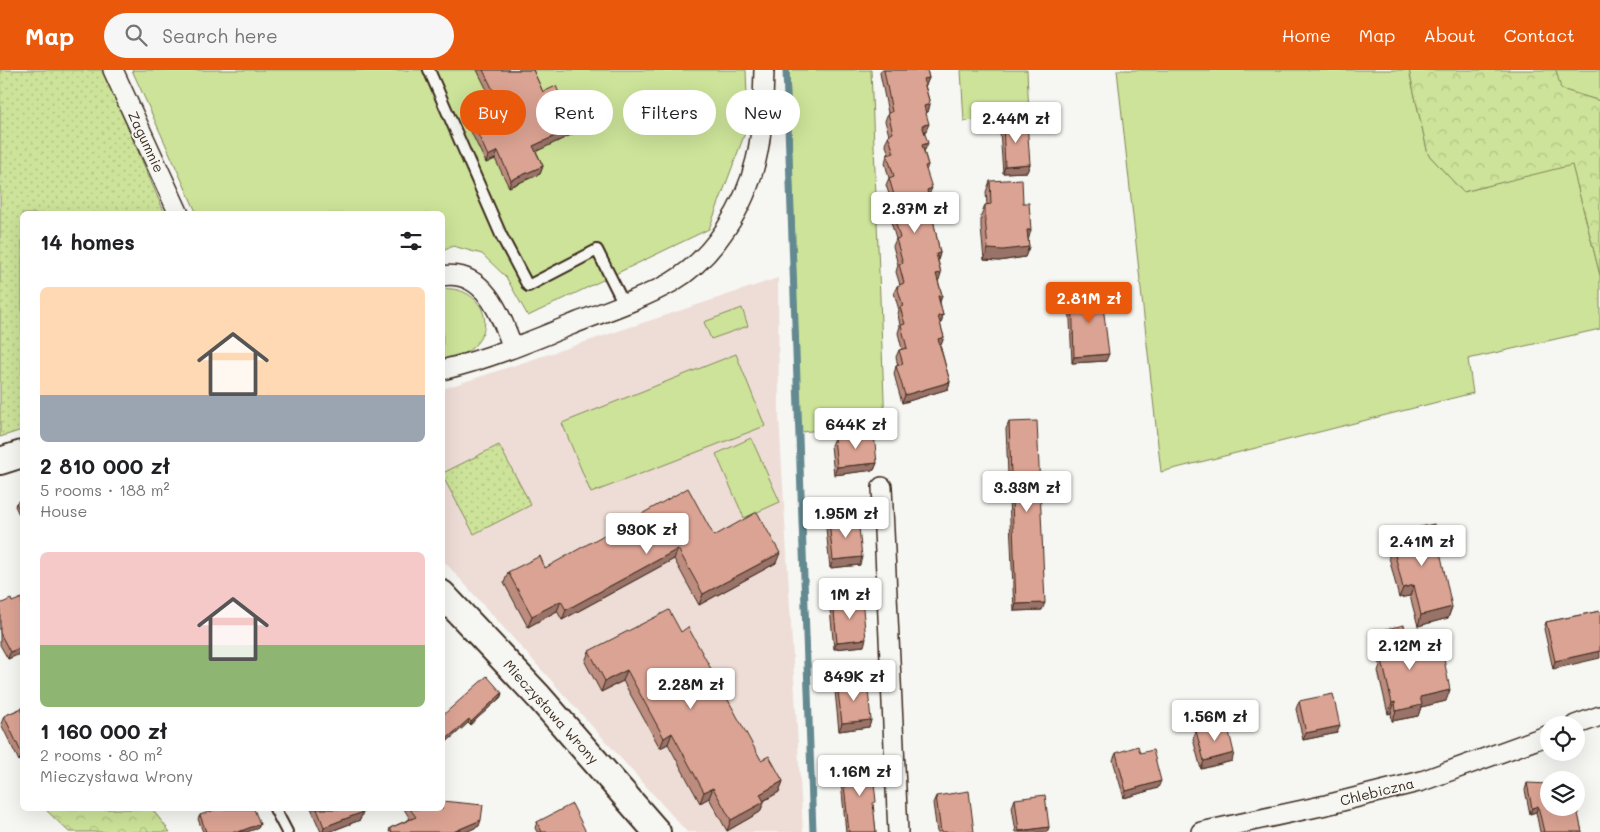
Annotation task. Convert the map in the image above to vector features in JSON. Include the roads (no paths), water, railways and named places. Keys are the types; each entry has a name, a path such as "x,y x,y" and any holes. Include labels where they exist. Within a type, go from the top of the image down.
{"street":[{"name":"Zagumnie","path":"113,70 179,211"},
{"path":"445,369 513,348 624,304 672,281 693,267 715,244 733,216 747,188 756,161 763,106 764,70"},
{"path":"445,276 465,278 484,291 501,317 513,348"},
{"path":"0,461 20,455"},
{"path":"882,487 898,832"},
{"name":"Mieczysława Wrony","path":"445,597 539,697 657,832"},
{"path":"1585,721 1600,716"},
{"name":"Chlebiczna","path":"1201,832 1326,805 1422,781 1540,738"}],"lane":[{"path":"429,70 501,235 528,286 597,250 624,304"},
{"path":"276,811 287,832"}],"waterway":[{"path":"786,70 813,832"}]}
